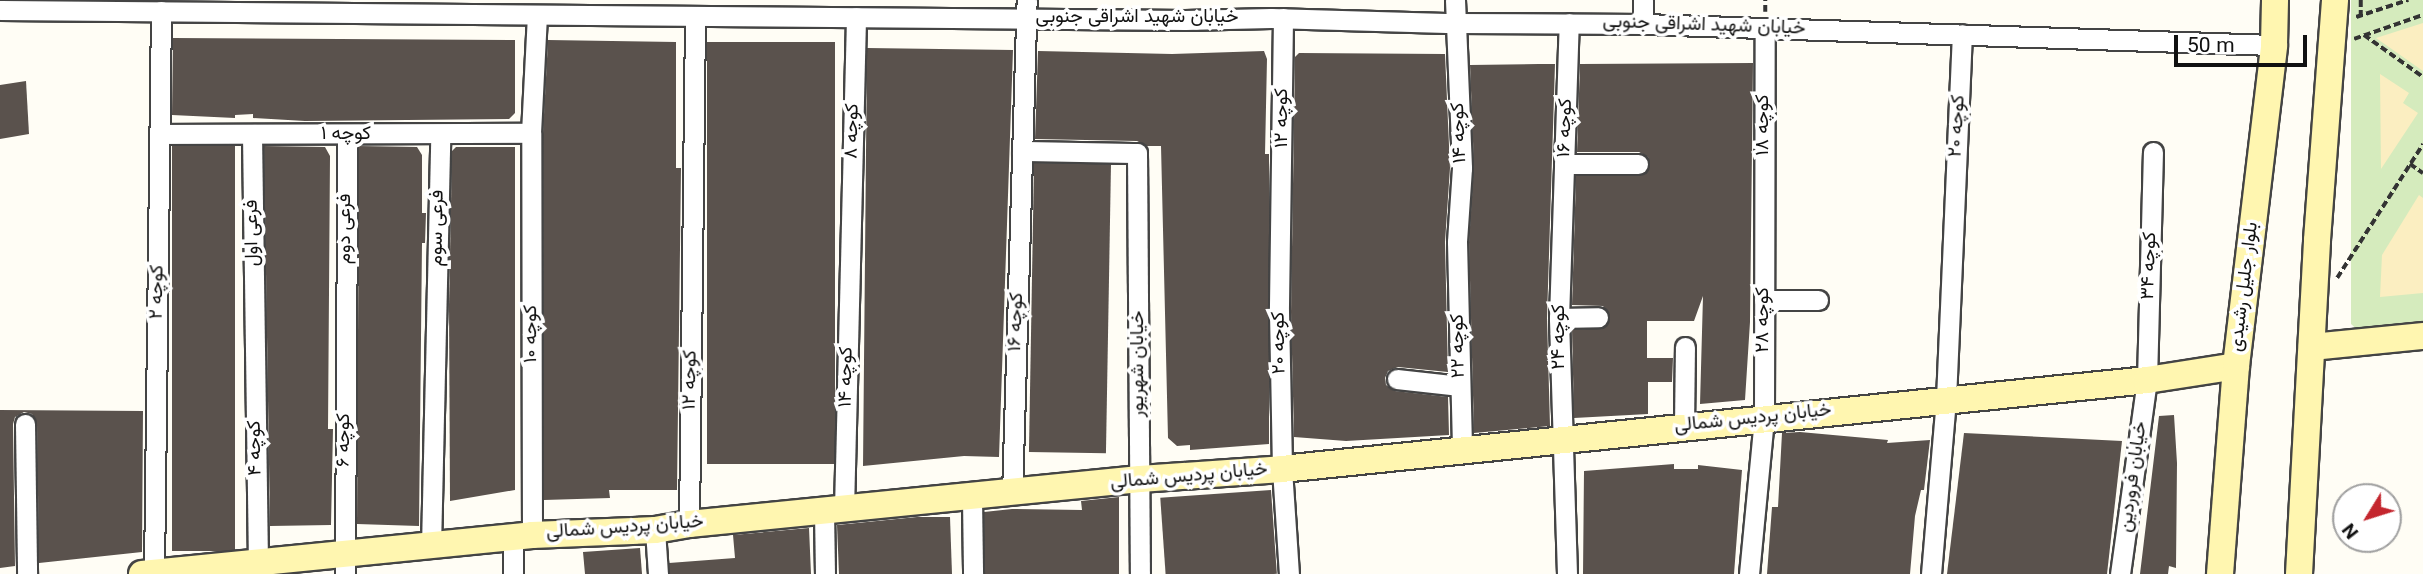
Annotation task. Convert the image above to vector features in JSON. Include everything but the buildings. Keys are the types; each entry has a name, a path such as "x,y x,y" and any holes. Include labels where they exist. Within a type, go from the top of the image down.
{"street":[{"name":"کوچه ۱۴","path":"1455,0 1462,168 1457,242"},
{"path":"1643,0 1643,23"},
{"name":"بلوار جلیل رشیدی","path":"2220,574 2236,366 2274,45 2275,0"},
{"name":"خیابان شهید اشراقی جنوبی","path":"7,7 102,5 161,11 262,6 546,10 1185,10 1275,12 1455,23 1643,23 2274,45"},
{"path":"1022,151 1027,9"},
{"path":"531,133 546,10"},
{"name":"کوچه ۱۲","path":"689,524 693,237 705,10"},
{"name":"کوچه ۲","path":"161,11 161,573"},
{"name":"کوچه ۸","path":"850,245 866,11"},
{"name":"کوچه ۱۲","path":"1275,12 1282,217"},
{"name":"کوچه ۱۶","path":"1561,233 1569,23"},
{"path":"2299,574 2334,23"},
{"name":"کوچه ۱۸","path":"1764,223 1765,28"},
{"name":"کوچه ۲۰","path":"1931,574 1946,399 1962,34"},
{"name":"کوچه ۱","path":"160,134 531,133"},
{"name":"کوچه ۱۰","path":"513,574 522,536 531,133"},
{"name":"فرعی اول","path":"252,134 255,332"},
{"name":"فرعی دوم","path":"345,324 347,135"},
{"name":"فرعی سوم","path":"431,547 440,135"},
{"name":"خیابان شهریور","path":"1022,151 1137,153 1140,574"},
{"name":"کوچه ۱۶","path":"1012,494 1022,151"},
{"name":"کوچه ۳۴","path":"2147,380 2153,152"},
{"path":"1564,164 1638,164"},
{"name":"کوچه ۲۰","path":"1282,217 1282,469 1289,574"},
{"name":"کوچه ۲۸","path":"1749,574 1764,418 1764,223"},
{"name":"کوچه ۲۴","path":"1561,233 1561,441 1567,574"},
{"name":"کوچه ۲۲","path":"1457,242 1462,450"},
{"name":"کوچه ۱۴","path":"825,574 834,510 850,245"},
{"path":"1764,300 1818,300"},
{"path":"1559,318 1598,317"},
{"name":"کوچه ۶","path":"344,565 345,324"},
{"name":"کوچه ۴","path":"255,332 258,563"},
{"path":"2312,347 2423,336"},
{"path":"1684,426 1685,347"},
{"name":"خیابان پردیس شمالی","path":"161,573 258,563 344,565 431,547 522,536 655,530 689,524 1140,480 1282,469 2147,380 2236,366"},
{"path":"1397,379 1460,386"},
{"name":"خیابان فروردین","path":"2120,574 2147,380"},
{"path":"25,424 27,574"},
{"path":"972,498 973,574"},
{"path":"655,530 658,574"}],"path":[{"path":"2361,0 2361,15"},
{"path":"2334,23 2408,0"},
{"path":"2364,35 2423,16"},
{"path":"2334,23 2364,35 2423,77"},
{"path":"2336,280 2423,144"},
{"path":"2410,164 2423,173"}],"green space":[{"path":"2351,0 2423,0 2423,325 2360,332 2351,324"}],"sand":[{"path":"2423,23 2423,71 2376,38"},
{"path":"2380,74 2409,93 2403,103 2418,113 2381,169"},
{"path":"2419,195 2423,198 2423,293 2380,297 2382,255"}]}
